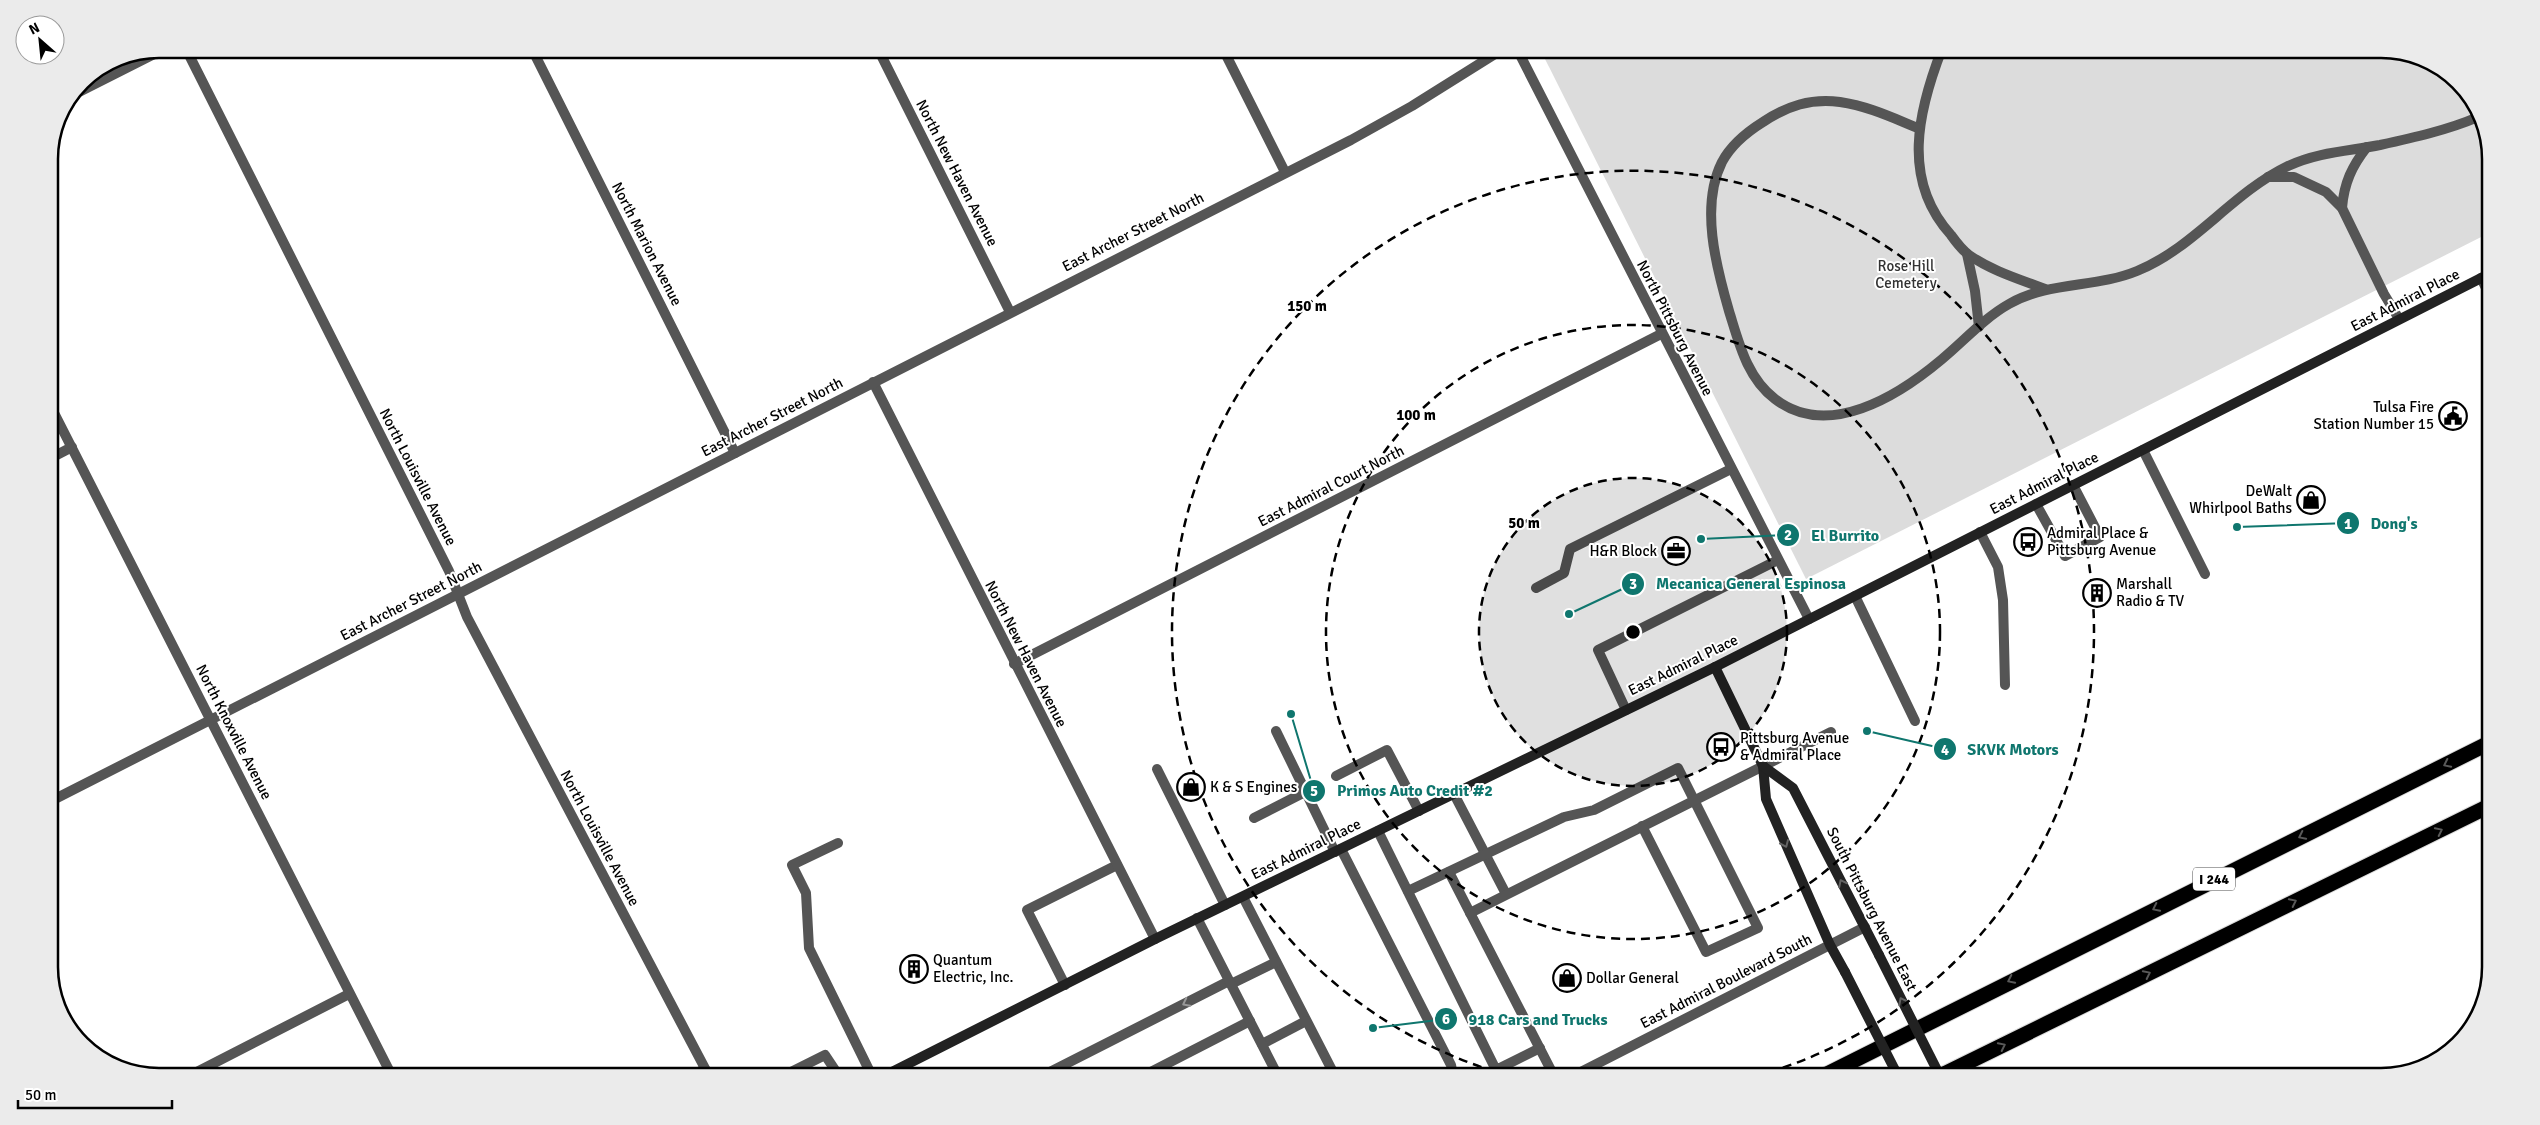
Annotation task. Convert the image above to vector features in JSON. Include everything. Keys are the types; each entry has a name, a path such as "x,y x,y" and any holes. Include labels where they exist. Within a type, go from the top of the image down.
{"highway":[{"name":"I 244","path":"1839,1068 2482,746"},
{"path":"1956,1068 2482,809"}],"main road":[{"name":"East Admiral Place","path":"900,1068 1197,918 1715,667 2481,278"},
{"name":"South Pittsburg Avenue East","path":"1715,667 1763,766 1766,799 1830,945 1894,1068"},
{"name":"South Pittsburg Avenue East","path":"1763,766 1793,788 1936,1068"}],"street":[{"path":"84,90 146,58"},
{"name":"North Louisville Avenue","path":"191,58 449,571 472,626 705,1068"},
{"name":"North Marion Avenue","path":"536,58 734,453"},
{"name":"North New Haven Avenue","path":"883,58 1010,312"},
{"path":"1228,58 1285,172"},
{"name":"East Archer Street North","path":"58,798 212,721 1010,312 1351,140 1412,106 1489,58"},
{"name":"North Pittsburg Avenue","path":"1522,58 1661,334 1809,619"},
{"path":"1938,58 1926,89 1918,128 1920,167 1926,198 1942,225 1967,254 1999,272 2045,289"},
{"path":"1918,128 1865,107 1838,102 1815,101 1796,104 1775,114 1735,144 1723,161 1714,182 1712,206 1713,233 1728,307 1745,361 1758,381 1773,398 1792,410 1810,416 1831,416 1852,412 1878,401 1937,364 2008,304 2045,289 2097,283 2142,269 2164,257 2267,177 2312,157 2432,131 2474,118"},
{"path":"2342,208 2344,186 2354,164 2367,146"},
{"path":"2267,177 2294,178 2326,192 2342,208 2384,294 2399,319"},
{"path":"1967,254 1975,291 1979,328"},
{"name":"East Admiral Court North","path":"1014,664 1661,334"},
{"name":"North New Haven Avenue","path":"873,382 1014,664 1155,939"},
{"name":"North Knoxville Avenue","path":"58,420 388,1068"},
{"path":"58,454 72,447"},
{"path":"2143,450 2205,574"},
{"path":"1536,588 1564,573 1570,549 1731,469"},
{"path":"2036,504 2065,556 2100,537 2073,485"},
{"path":"1980,532 1998,567 2002,600 2005,686"},
{"path":"1626,710 1598,650 1778,560"},
{"path":"1855,596 1915,721"},
{"path":"1276,731 1305,792 1338,850 1452,1068"},
{"path":"1470,913 1831,732"},
{"path":"1336,776 1386,750 1418,811"},
{"path":"1408,891 1564,817 1594,810 1678,768 1758,928 1706,952 1642,826"},
{"path":"1157,769 1225,905"},
{"path":"1254,818 1305,792"},
{"path":"1454,794 1506,894"},
{"path":"1378,830 1495,1068"},
{"path":"838,843 792,866 806,893 809,948 868,1068"},
{"path":"1065,985 1027,910 1117,865"},
{"path":"1449,872 1550,1068"},
{"path":"1243,896 1331,1068"},
{"path":"1197,918 1274,1068"},
{"name":"East Admiral Boulevard South","path":"1589,1068 1865,927"},
{"path":"1058,1068 1230,982 1276,962"},
{"path":"205,1068 349,994"},
{"path":"1159,1068 1250,1021"},
{"path":"1262,1044 1306,1021"},
{"path":"1500,1068 1540,1048"},
{"path":"799,1068 826,1055 835,1068"}],"green space":[{"name":"Rose Hill Cemetery","path":"1545,58 2388,58 2401,59 2432,71 2443,78 2462,97 2475,120 2481,139 2482,237 1806,579"}],"place":[{"name":"Tulsa Fire Station Number 15","path":"2453,416"},
{"name":"DeWalt Whirlpool Baths","path":"2311,500"},
{"name":"Dong's","path":"2237,527"},
{"name":"El Burrito","path":"1701,539"},
{"name":"Admiral Place & Pittsburg Avenue","path":"2028,542"},
{"name":"H&R Block","path":"1676,551"},
{"name":"Marshall Radio & TV","path":"2097,593"},
{"name":"Mecanica General Espinosa","path":"1569,614"},
{"name":"Primos Auto Credit #2","path":"1291,714"},
{"name":"SKVK Motors","path":"1867,731"},
{"name":"Pittsburg Avenue & Admiral Place","path":"1721,747"},
{"name":"K & S Engines","path":"1191,787"},
{"name":"Quantum Electric, Inc.","path":"914,969"},
{"name":"Dollar General","path":"1567,978"},
{"name":"918 Cars and Trucks","path":"1373,1028"}]}
